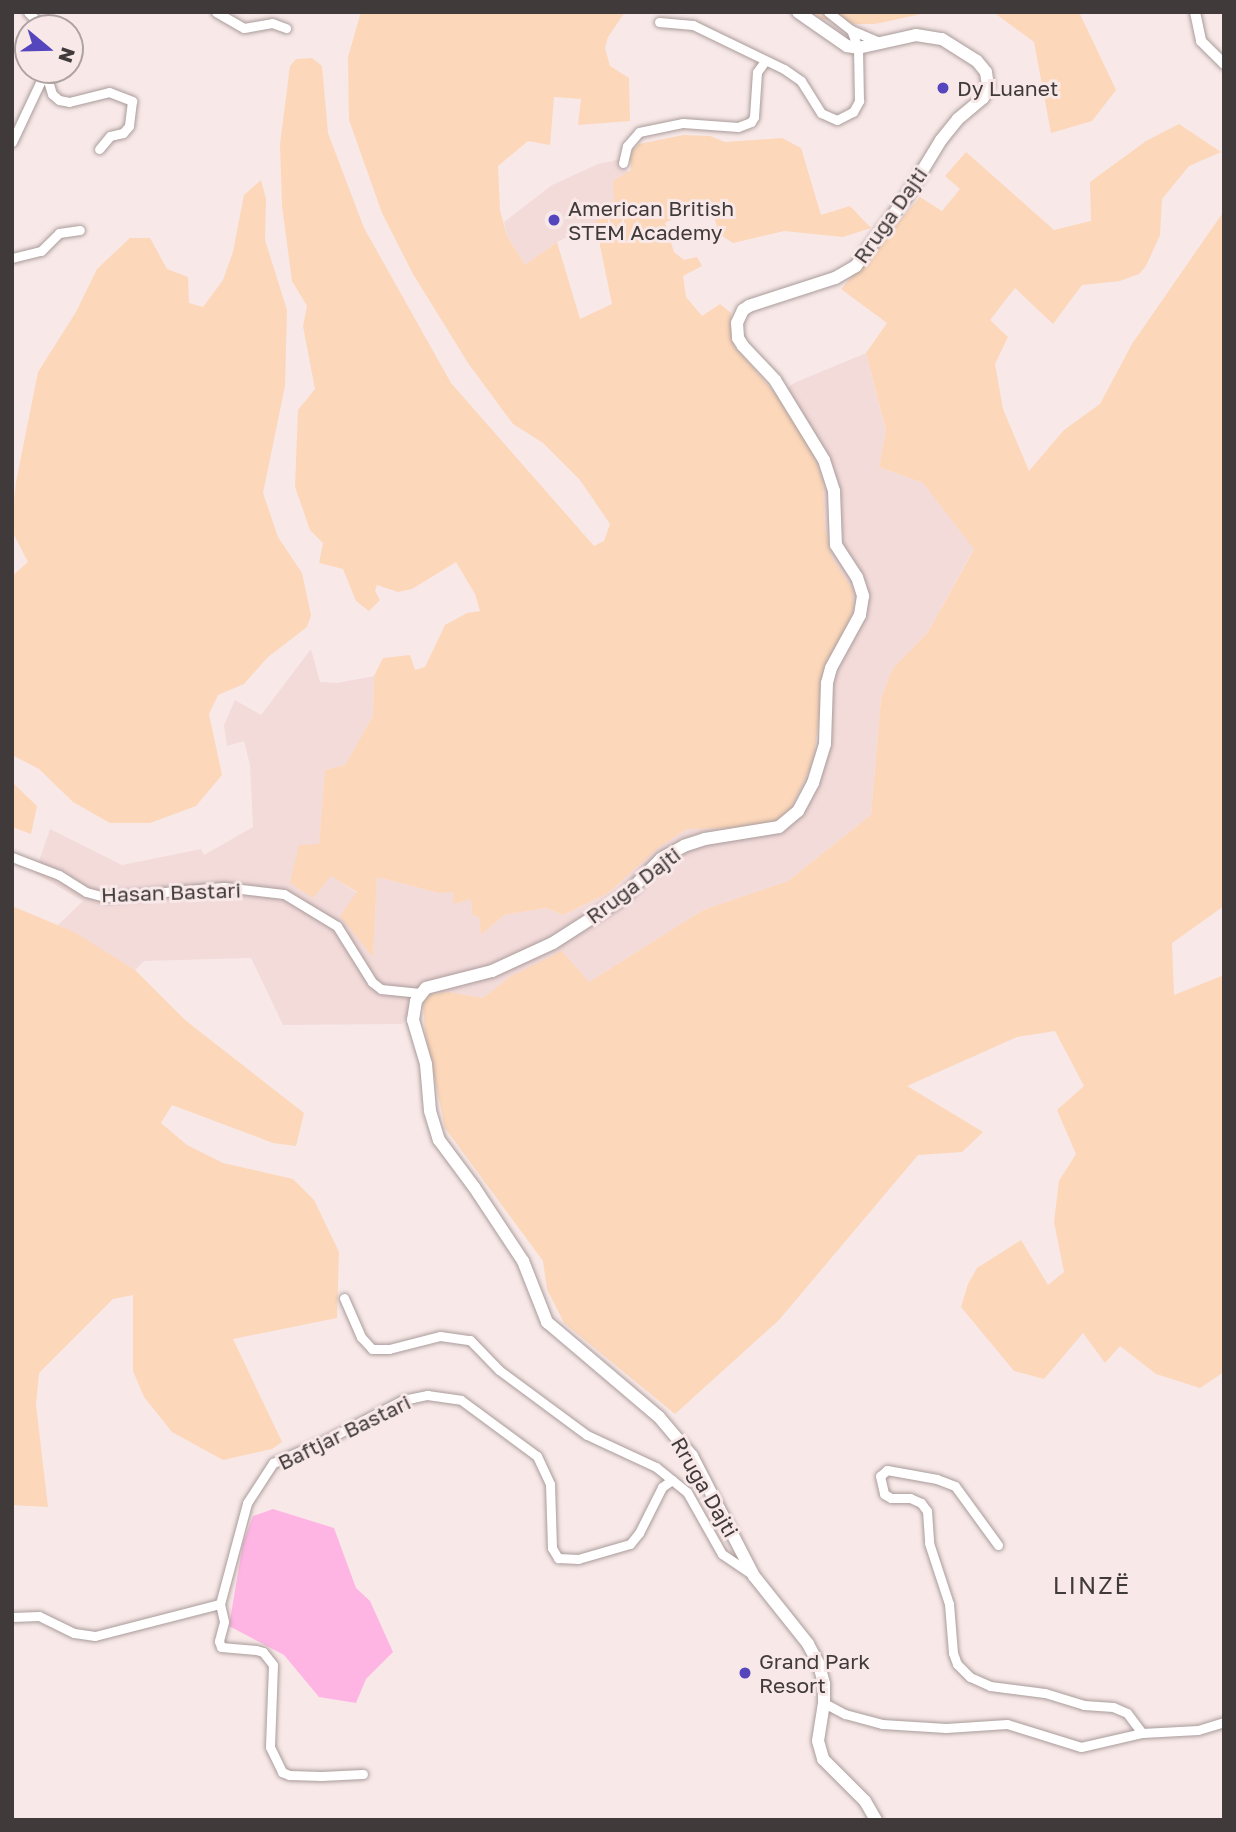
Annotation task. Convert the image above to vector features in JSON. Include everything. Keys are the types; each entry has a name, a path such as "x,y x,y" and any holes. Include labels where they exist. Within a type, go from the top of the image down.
{"main road":[{"path":"799,12 847,46 858,48"},
{"name":"Rruga Dajti","path":"858,48 916,35 952,43 982,66 988,78 987,91 942,140 907,196 856,266 835,278 749,306 743,310 736,330 743,346 775,380 824,460 834,491 836,545 857,577 863,596 860,615 831,668 827,684 825,744 805,800 789,821 779,827 705,839 661,859 623,898 553,943 492,971 434,984 420,993 413,1020 426,1064 430,1111 439,1140 474,1186 523,1261 547,1322 678,1437 692,1456 754,1576 808,1644 824,1684 824,1703 818,1733 819,1751 828,1766 865,1801 876,1820"}],"street":[{"path":"216,12 244,28 272,23 286,28"},
{"path":"828,12 852,30 883,44"},
{"path":"1195,14 1200,41 1224,64"},
{"path":"659,22 692,25 765,61 801,81 821,113 837,120 853,112 859,101 858,48 852,30"},
{"path":"623,163 627,146 639,132 683,123 738,127 751,122 754,117 757,72 765,61"},
{"path":"12,142 39,84"},
{"path":"49,84 52,94 59,100 69,102 109,92 132,101 134,108 130,126 123,133 110,136 99,149"},
{"path":"12,258 41,251 59,233 80,230"},
{"name":"Hasan Bastari","path":"12,858 59,875 86,892 105,897 224,887 284,894 337,926 372,982 381,989 420,993"},
{"path":"344,1298 361,1336 372,1349 389,1349 440,1336 470,1340 499,1370 587,1435 656,1467 687,1492 722,1554 754,1576"},
{"name":"Baftjar Bastari","path":"220,1604 247,1503 273,1463 415,1396 439,1395 461,1400 537,1457 550,1484 552,1548 558,1558 578,1559 630,1544 662,1487 672,1480"},
{"path":"998,1545 955,1486 937,1479 882,1472 878,1481 884,1494 891,1498 910,1498 921,1503 927,1511 929,1543 949,1604 953,1653 957,1664 970,1677 990,1686 1045,1693 1084,1705 1113,1707 1127,1713 1142,1733"},
{"path":"12,1616 39,1616 74,1633 94,1636 220,1604 224,1622 219,1641 221,1647 263,1652 273,1665 270,1747 282,1772 289,1775 321,1776 363,1774"},
{"path":"824,1703 845,1714 882,1724 958,1728 1007,1724 1081,1747 1142,1733 1198,1730 1224,1722"}],"shaded area":[{"path":"361,12 625,12 608,37 605,48 610,66 629,78 630,121 578,125 581,99 554,97 550,145 528,141 498,166 500,210 507,236 525,265 557,242 580,319 612,304 595,221 615,213 613,181 631,170 630,153 639,144 683,135 710,136 725,142 782,138 801,148 821,215 850,206 871,228 843,237 784,231 733,243 719,234 714,216 704,201 665,223 674,252 684,260 697,257 702,266 683,276 686,297 702,316 720,304 731,313 734,346 790,410 805,436 823,480 825,529 832,557 853,590 853,613 831,656 825,677 813,762 789,812 779,821 756,828 687,829 658,848 608,893 563,915 546,908 504,915 481,935 479,917 472,915 471,899 454,904 453,892 439,893 377,877 373,957 340,916 357,892 331,876 313,898 290,883 299,845 319,844 325,770 345,765 373,716 374,676 383,658 410,655 415,670 425,667 445,625 467,613 480,611 475,594 456,562 412,589 398,592 377,585 375,591 380,600 369,611 356,601 343,569 319,563 323,543 310,530 295,487 298,410 315,389 303,326 307,306 292,281 282,206 280,144 290,66 296,59 312,58 322,66 328,133 364,228 451,383 594,546 604,541 610,524 580,480 543,443 513,424 468,363 413,274 382,213 349,120 348,57"},
{"path":"814,12 931,12 875,24 856,24 821,19"},
{"path":"993,12 1079,12 1116,90 1092,121 1051,133 1034,42"},
{"path":"1179,124 1221,152 1189,166 1162,199 1160,235 1146,266 1139,274 1120,281 1082,285 1053,324 1015,288 990,320 1008,337 995,364 1003,409 1029,471 1064,430 1100,404 1132,344 1224,211 1224,906 1172,943 1174,995 1224,975 1224,1372 1200,1388 1156,1374 1120,1346 1105,1363 1083,1333 1044,1379 1014,1371 961,1307 968,1284 977,1268 1021,1240 1048,1285 1064,1272 1054,1222 1059,1181 1076,1154 1057,1110 1084,1086 1055,1031 1017,1037 907,1086 983,1132 962,1152 918,1155 779,1320 675,1414 564,1323 547,1289 543,1261 445,1128 425,1033 423,1003 429,994 449,992 483,998 511,976 562,951 589,982 703,910 788,881 871,815 881,699 886,685 893,668 928,632 974,549 923,483 879,467 886,431 866,353 887,323 841,289 920,197 942,211 960,189 945,176 966,152 1054,230 1091,221 1090,182 1146,141"},
{"path":"621,159 628,172 613,181 616,214 557,242 525,265 507,236 504,222 552,185 598,164"},
{"path":"261,180 266,199 265,240 287,310 285,386 263,493 278,537 302,573 311,615 307,627 268,657 244,684 218,695 209,714 222,775 196,806 150,823 110,823 73,802 39,769 12,755 12,576 28,562 12,531 12,516 16,482 38,372 76,312 97,269 130,238 150,238 167,269 188,277 189,303 203,307 223,280 233,252 244,195"},
{"path":"866,353 886,432 879,467 923,483 974,548 928,632 893,668 886,685 881,699 871,815 788,881 703,910 589,982 511,976 483,998 449,992 430,994 402,1024 283,1025 251,958 144,961 135,970 58,925 83,901 35,873 50,829 122,865 201,849 204,855 253,827 250,765 244,741 227,746 224,725 235,700 261,715 311,649 320,682 337,683 374,676 373,716 345,765 325,770 319,845 330,875 357,893 373,956 377,877 439,893 454,891 454,904 471,899 472,915 479,917 481,935 504,915 546,908 563,915 608,893 658,848 687,829 756,828 817,745 825,677 831,656 853,613 853,590 832,557 825,529 823,480 790,410 777,395 794,383"},
{"path":"12,782 37,806 31,834 12,827"},
{"path":"12,906 74,932 135,970 185,1020 304,1113 296,1146 273,1143 172,1105 161,1123 187,1145 223,1163 293,1179 314,1200 339,1252 337,1318 233,1339 282,1442 272,1449 223,1460 172,1432 144,1397 133,1371 133,1295 113,1299 39,1373 36,1405 48,1507 12,1505"},
{"path":"273,1509 334,1528 356,1588 370,1601 393,1652 366,1679 356,1703 319,1697 284,1655 229,1626 243,1543 253,1516"}],"place":[{"name":"Dy Luanet","path":"943,88"},
{"name":"American British STEM Academy","path":"554,220"},
{"name":"Grand Park Resort","path":"745,1673"}],"district":[{"name":"LINZË","path":"1092,1585"}]}
